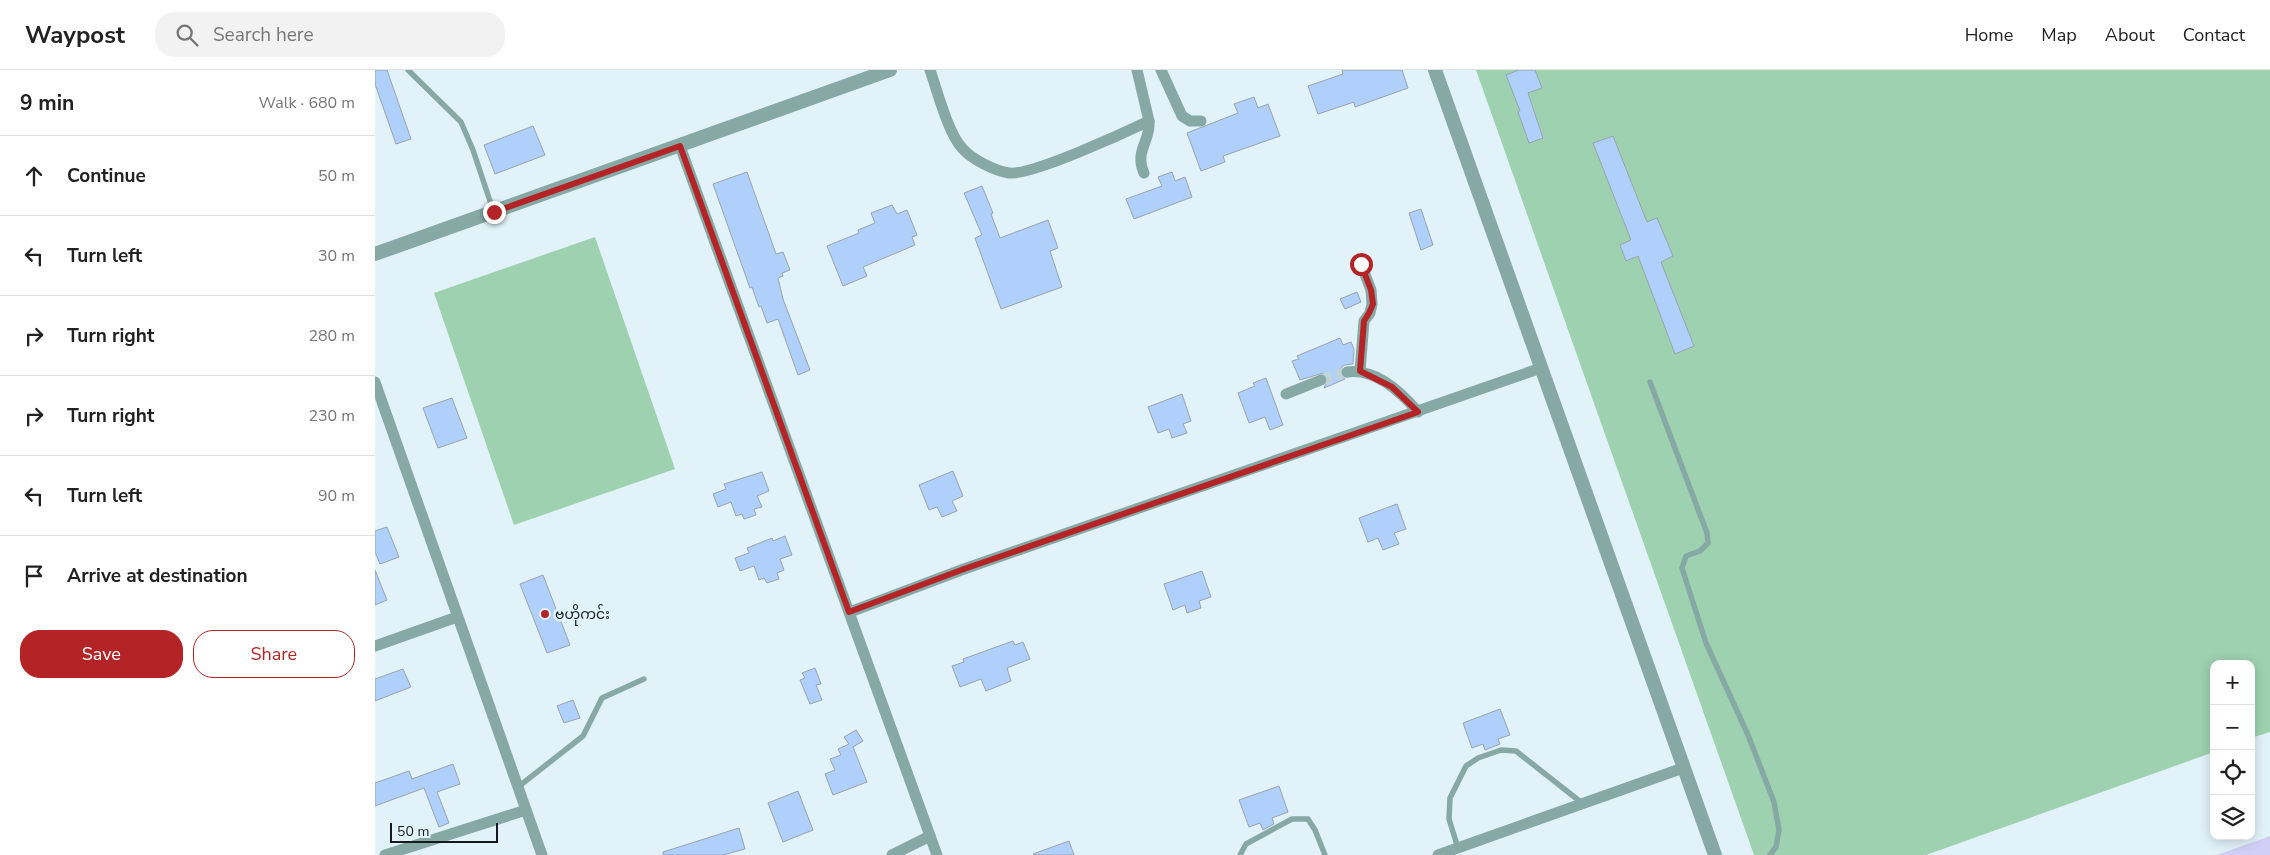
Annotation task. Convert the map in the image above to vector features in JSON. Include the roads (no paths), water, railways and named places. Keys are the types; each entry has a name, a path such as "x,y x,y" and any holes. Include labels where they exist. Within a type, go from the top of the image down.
{"street":[{"path":"375,254 890,70"},
{"path":"930,70 942,107 962,148 975,158 1010,173 1023,171 1058,159 1124,134 1149,121"},
{"path":"1137,70 1150,130 1139,160 1144,173"},
{"path":"1161,70 1182,116 1190,121 1201,121"},
{"path":"1435,70 1715,855"},
{"path":"680,146 937,855"},
{"path":"1360,371 1364,321 1373,304 1371,290 1361,264"},
{"path":"849,612 964,569 1541,368"},
{"path":"1347,372 1360,371 1392,387 1418,412"},
{"path":"1286,394 1321,380"},
{"path":"375,382 542,855"},
{"path":"375,646 457,617"},
{"path":"1438,855 1683,768"},
{"path":"385,855 526,810"},
{"path":"892,855 930,836"}],"lane":[{"path":"408,70 461,122 473,150 494,212"},
{"path":"1650,382 1707,534 1708,543 1700,551 1686,556 1682,568 1706,643 1748,735 1774,802 1779,830 1776,847 1770,855"},
{"path":"518,787 583,736 602,698 644,680"},
{"path":"1458,848 1449,819 1450,798 1466,766 1478,758 1501,750 1516,751 1583,804"},
{"path":"1240,855 1246,844 1292,819 1308,819 1315,830 1325,855"}],"water":[{"path":"2270,836 2270,855 2217,855"}],"tunnel":[{"path":"1321,380 1347,372"}],"place":[{"name":"ဗဟိုကင်း","path":"545,614"}]}
